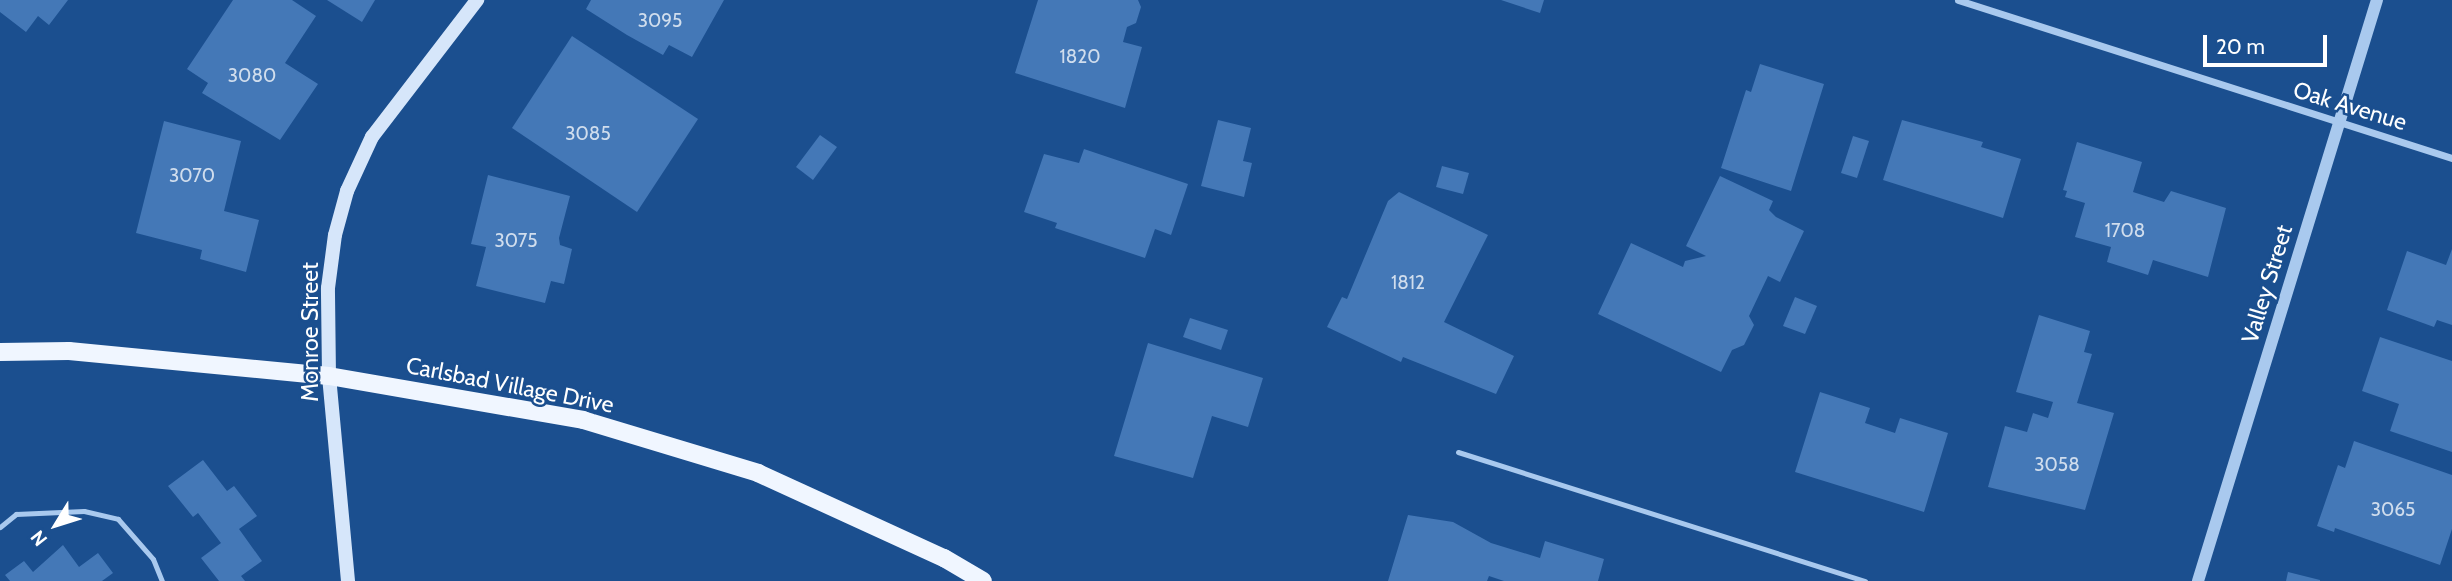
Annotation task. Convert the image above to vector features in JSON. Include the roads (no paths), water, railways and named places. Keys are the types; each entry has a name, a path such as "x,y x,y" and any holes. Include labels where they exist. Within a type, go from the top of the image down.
{"main road":[{"name":"Monroe Street","path":"348,581 329,376 328,288 335,235 356,166 372,137 477,0"},
{"name":"Carlsbad Village Drive","path":"0,352 69,351 329,376 583,420 758,474 944,558 983,581"}],"street":[{"name":"Oak Avenue","path":"1958,0 2452,158"},
{"name":"Valley Street","path":"2198,581 2377,0"}],"lane":[{"path":"1458,452 1865,581"},
{"path":"0,527 16,514 84,511 118,520 153,559 162,581"}]}
